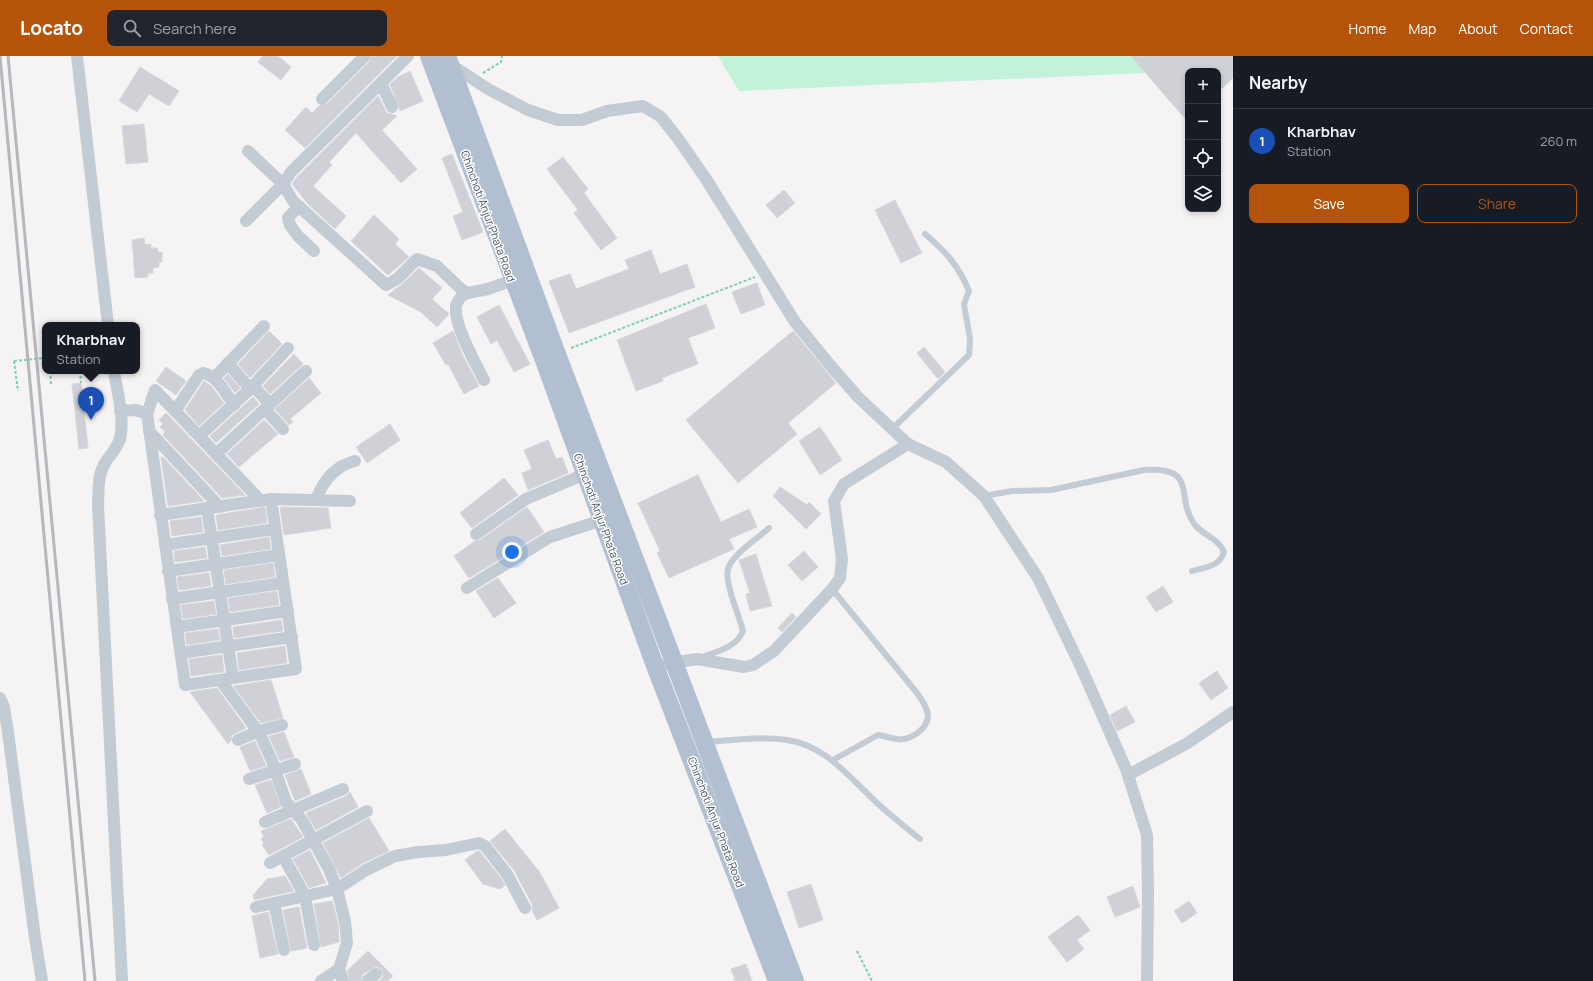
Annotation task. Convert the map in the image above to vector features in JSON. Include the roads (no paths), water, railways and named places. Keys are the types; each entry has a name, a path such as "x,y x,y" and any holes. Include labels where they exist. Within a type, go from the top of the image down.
{"main road":[{"name":"Chinchoti Anjur Phata Road","path":"429,56 655,666 695,744 795,981"},
{"name":"Chinchoti Anjur Phata Road","path":"449,60 673,663 695,744 777,981"}],"street":[{"path":"77,56 108,322"},
{"path":"322,99 365,56"},
{"path":"246,221 283,184 291,172 408,56"},
{"path":"449,60 474,80 528,110 558,120 582,120 607,111 643,106 661,117 706,179 794,322 830,365 858,397 893,428 908,444 946,462 984,496 1038,578 1081,667 1128,775 1147,835 1148,894 1146,981"},
{"path":"381,83 392,107"},
{"path":"248,151 283,184 286,193 299,206 386,285 397,279 417,259 437,266 461,289 468,293"},
{"path":"299,206 288,218 290,225 298,236 314,251"},
{"path":"484,380 460,328 455,307 457,301 468,293 488,289 513,280"},
{"path":"214,378 264,326"},
{"path":"199,436 252,388 288,348"},
{"path":"228,363 268,407 283,429"},
{"path":"216,454 306,371"},
{"path":"175,411 199,375 203,373 209,374 214,378 234,405"},
{"path":"114,374 120,411 121,433 119,442 104,464 99,477 98,506 122,981"},
{"path":"156,390 175,411 216,454 266,500 275,529 296,669 185,685 164,545 147,414 156,390"},
{"path":"120,411 136,410 147,414"},
{"path":"149,431 220,507"},
{"path":"655,666 697,659 744,667 753,665 774,650 832,589 840,578 842,568 834,501 838,492 844,484 908,444"},
{"path":"316,500 322,485 331,474 345,463 355,461"},
{"path":"476,534 526,499 585,474"},
{"path":"160,515 266,500 350,501"},
{"path":"207,508 233,678"},
{"path":"467,588 550,536 602,520"},
{"path":"164,545 275,529"},
{"path":"168,571 279,555"},
{"path":"172,599 284,583"},
{"path":"177,627 288,610"},
{"path":"181,653 292,637"},
{"path":"220,680 258,730 275,770 286,802 302,820 337,888 345,921 347,943 339,969 343,981"},
{"path":"0,698 4,707 8,732 42,981"},
{"path":"1128,775 1186,744 1233,712"},
{"path":"238,740 258,730 282,725"},
{"path":"249,779 295,764"},
{"path":"265,822 343,789"},
{"path":"270,863 367,811"},
{"path":"256,907 337,888 366,870 395,856 418,852 446,850 479,843 485,846 507,874 525,908"},
{"path":"283,856 305,896 314,945"},
{"path":"274,903 284,950"},
{"path":"321,981 339,969"}],"lane":[{"path":"893,428 924,400 969,355 970,339 964,304 969,291 962,274 943,249 925,234"},
{"path":"984,496 1012,491 1051,490 1144,470 1158,469 1170,472 1180,480 1185,489 1186,507 1190,517 1197,527 1221,544 1224,552 1222,560 1216,564 1192,571"},
{"path":"697,659 734,644 741,638 743,631 729,586 727,572 729,566 739,554 770,528"},
{"path":"832,589 918,693 926,706 928,716 918,733 908,739 897,739 878,735 833,760"},
{"path":"695,744 749,739 787,740 813,747 833,760 877,803 920,839"}],"railway":[{"path":"0,56 85,981"},
{"path":"8,56 95,981"}],"place":[{"name":"Kharbhav","path":"91,420"}]}
